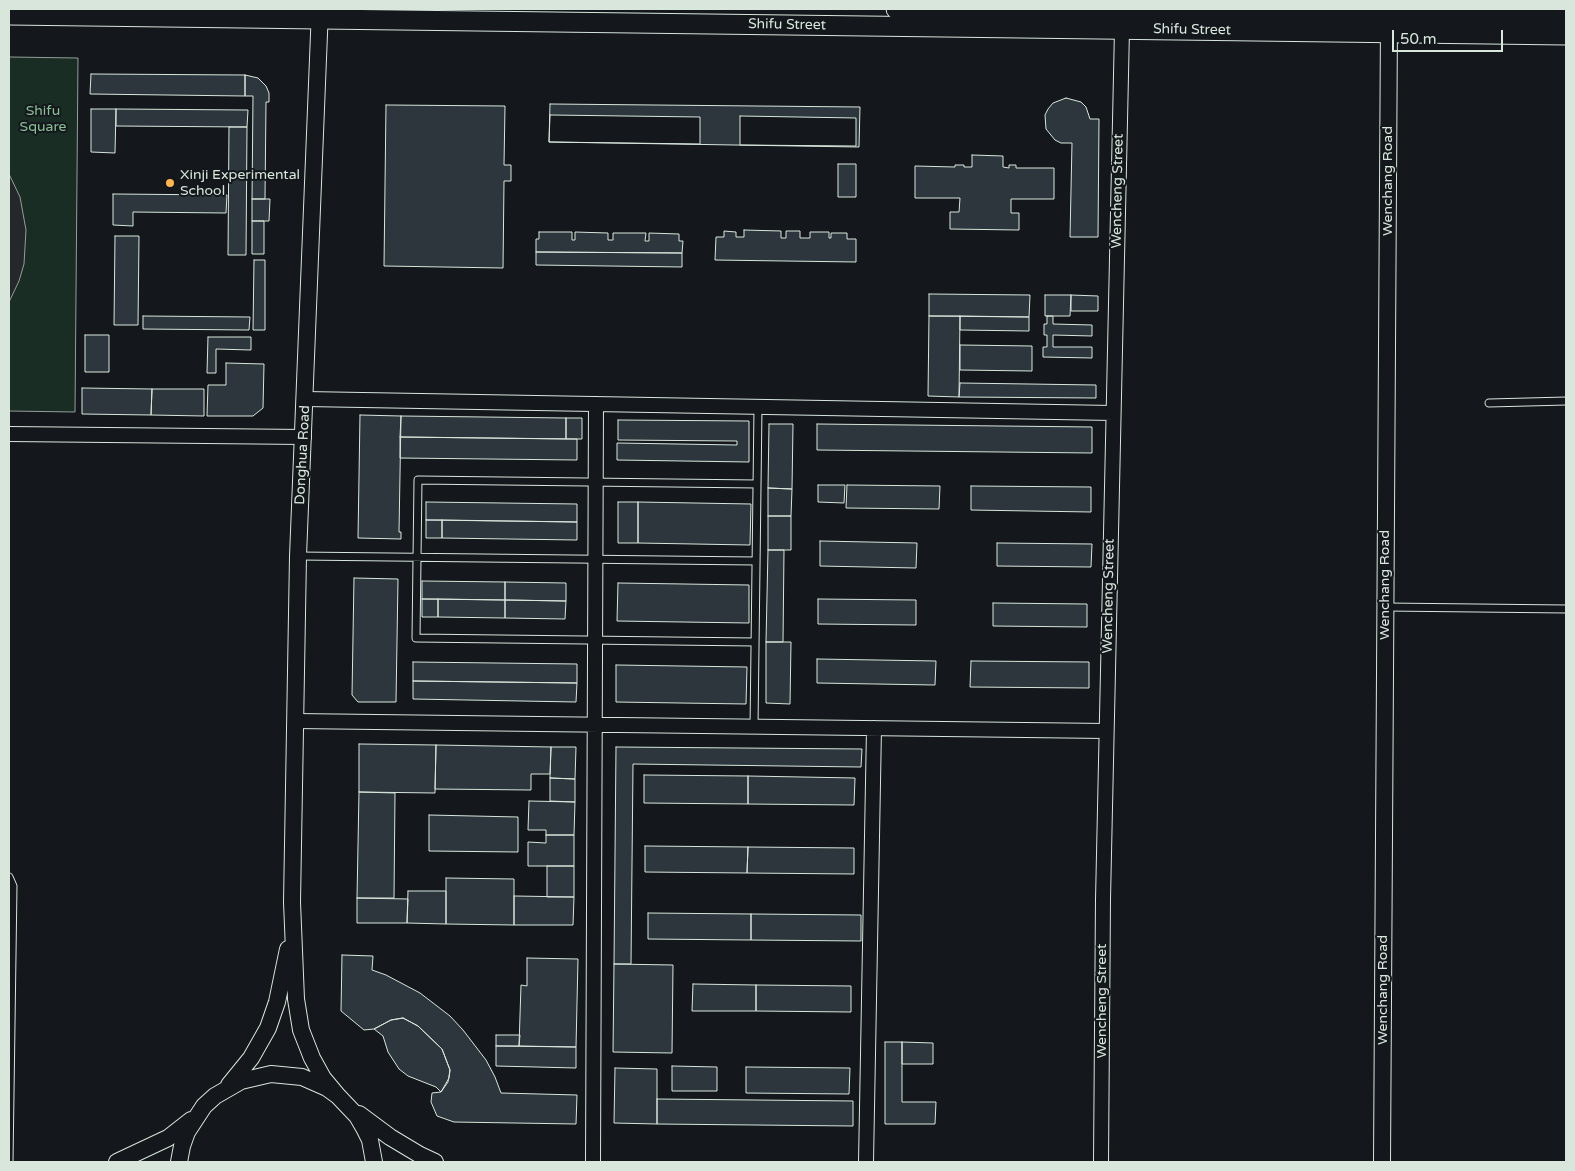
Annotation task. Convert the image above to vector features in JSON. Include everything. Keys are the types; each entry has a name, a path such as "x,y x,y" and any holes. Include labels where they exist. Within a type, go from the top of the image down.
{"main road":[{"name":"Shifu Street","path":"896,9 1123,16"},
{"name":"Shifu Street","path":"9,15 1123,16 1389,19 1509,13 1566,17"},
{"name":"Shifu Street","path":"1389,19 1566,35"}],"street":[{"name":"Donghua Road","path":"292,902 298,556 306,399 320,14"},
{"name":"Wencheng Street","path":"1101,1162 1102,899 1123,16"},
{"name":"Wenchang Road","path":"1382,1162 1389,19"},
{"path":"306,399 1113,413"},
{"path":"593,1162 596,404"},
{"path":"9,434 304,437"},
{"path":"294,721 1106,731"},
{"path":"866,1162 874,728"},
{"path":"227,1087 258,1046 268,1028 277,1002 288,948 292,902"},
{"path":"292,902 296,999 301,1030 312,1058 323,1078 343,1100 364,1128 370,1140 374,1162"},
{"path":"117,1162 168,1138 197,1115 215,1096 227,1087 256,1076 286,1074 315,1082 343,1100 390,1137 420,1156 435,1162"},
{"path":"179,1162 187,1132 197,1115"}],"lane":[{"path":"1489,403 1566,401"},
{"path":"754,726 758,407"},
{"path":"755,642 416,638 418,480 757,484"},
{"path":"298,556 756,561"},
{"path":"1385,607 1566,609"},
{"path":"9,877 12,886 9,1162"}],"green space":[{"name":"Shifu Square","path":"9,57 78,58 75,412 9,411"}],"shaded area":[{"path":"9,174 20,197 26,230 24,264 19,281 9,302"}],"building":[{"path":"91,74 245,75 245,96 90,94"},
{"path":"245,75 258,78 266,86 269,93 269,102 266,102 265,199 252,199 253,96 245,96"},
{"path":"1066,98 1081,102 1086,107 1090,119 1099,119 1098,237 1070,237 1072,143 1061,143 1055,140 1046,129 1045,115 1053,103"},
{"path":"550,104 860,107 859,147 549,142"},
{"path":"386,105 505,106 504,165 511,165 511,181 504,181 503,268 384,266"},
{"path":"91,109 116,109 115,153 91,152"},
{"path":"116,109 248,110 247,127 116,126"},
{"path":"550,115 700,117 700,144 549,142"},
{"path":"740,116 856,118 856,146 740,145"},
{"path":"229,127 247,127 246,255 228,255"},
{"path":"972,155 1003,156 1003,167 1009,168 1009,165 1016,165 1016,168 1054,168 1054,199 1011,199 1011,213 1019,213 1019,230 950,229 950,212 959,212 960,198 915,198 915,166 955,167 955,165 964,165 964,167 972,167"},
{"path":"838,164 856,164 856,197 838,197"},
{"path":"113,194 227,195 226,213 133,212 133,226 113,225"},
{"path":"252,199 270,199 269,221 252,221"},
{"path":"252,221 264,221 264,254 252,254"},
{"path":"744,230 781,231 781,238 786,238 786,231 800,231 800,238 810,238 810,232 829,232 829,238 831,238 831,233 847,233 847,239 856,239 856,262 715,260 716,237 724,237 724,231 736,232 736,237 744,237"},
{"path":"539,232 572,232 572,240 575,240 575,232 608,233 608,240 613,240 613,233 646,233 645,241 649,241 649,233 679,234 679,241 683,241 682,253 536,252 536,239 539,239"},
{"path":"115,236 139,236 138,325 114,325"},
{"path":"536,252 682,253 682,267 536,265"},
{"path":"254,260 265,260 265,330 253,330"},
{"path":"929,294 1030,295 1029,317 929,316"},
{"path":"1045,295 1071,295 1070,316 1045,316"},
{"path":"1071,295 1098,296 1098,311 1071,311"},
{"path":"143,316 250,317 249,330 143,329"},
{"path":"929,316 960,316 959,397 928,396"},
{"path":"960,316 1029,317 1029,331 960,330"},
{"path":"1047,316 1053,316 1053,324 1092,325 1092,336 1053,335 1053,347 1092,347 1092,358 1043,357 1043,347 1047,347 1047,335 1044,335 1044,324 1047,324"},
{"path":"85,335 109,335 109,372 85,372"},
{"path":"208,337 251,337 251,350 216,349 216,373 207,373"},
{"path":"960,345 1032,346 1032,371 960,370"},
{"path":"226,363 264,364 263,408 253,416 207,416 208,385 226,385"},
{"path":"960,383 1096,385 1096,398 959,397"},
{"path":"82,388 152,389 151,415 82,414"},
{"path":"152,389 204,389 204,416 151,415"},
{"path":"360,415 401,416 399,532 401,532 401,539 358,538"},
{"path":"401,416 566,418 566,439 400,437"},
{"path":"566,418 582,418 582,439 566,439"},
{"path":"618,420 749,421 749,462 617,460 617,443 737,445 737,441 618,440"},
{"path":"769,424 793,424 792,489 768,488"},
{"path":"817,424 1092,427 1092,453 817,450"},
{"path":"400,437 577,439 577,460 400,458"},
{"path":"818,485 845,485 844,503 818,502"},
{"path":"847,485 940,486 939,509 846,508"},
{"path":"971,486 1091,487 1091,512 971,510"},
{"path":"768,488 792,489 791,516 768,516"},
{"path":"426,502 577,504 577,522 426,520"},
{"path":"618,502 638,502 638,543 618,543"},
{"path":"638,502 751,504 750,545 638,543"},
{"path":"768,516 791,516 791,550 768,550"},
{"path":"426,520 442,520 442,538 426,538"},
{"path":"442,520 577,522 577,540 442,538"},
{"path":"820,541 917,543 916,568 820,566"},
{"path":"997,543 1092,544 1091,567 997,566"},
{"path":"768,550 784,550 783,642 766,642"},
{"path":"354,578 398,579 396,702 358,702 352,695"},
{"path":"422,581 505,582 505,600 422,599"},
{"path":"505,582 566,583 566,601 505,600"},
{"path":"618,583 749,585 749,623 617,621"},
{"path":"422,599 438,599 438,617 422,617"},
{"path":"438,599 505,600 505,618 438,617"},
{"path":"818,599 916,600 916,625 818,624"},
{"path":"505,600 566,601 565,619 505,618"},
{"path":"993,603 1087,604 1087,627 993,626"},
{"path":"766,642 791,642 790,704 766,703"},
{"path":"817,659 936,661 935,685 817,683"},
{"path":"971,661 1089,662 1089,688 970,687"},
{"path":"413,662 577,664 577,683 413,681"},
{"path":"616,665 747,667 746,704 616,702"},
{"path":"413,681 577,683 576,702 413,699"},
{"path":"359,744 436,745 435,793 359,792"},
{"path":"436,745 551,747 550,774 531,774 531,790 435,789"},
{"path":"551,747 576,747 575,779 550,778"},
{"path":"616,747 862,749 861,767 633,764 631,964 614,964"},
{"path":"644,775 748,776 748,804 644,803"},
{"path":"748,776 855,778 854,805 748,804"},
{"path":"550,778 575,779 575,802 550,801"},
{"path":"359,792 395,793 394,898 357,898"},
{"path":"529,801 575,802 574,835 546,835 546,830 528,830"},
{"path":"429,815 518,817 518,852 429,851"},
{"path":"546,835 574,835 574,866 528,866 528,842 546,843"},
{"path":"645,846 748,847 747,873 645,872"},
{"path":"748,847 854,848 854,874 747,873"},
{"path":"547,866 574,866 574,897 547,897"},
{"path":"446,878 514,879 514,925 446,924"},
{"path":"408,891 446,891 446,924 407,923"},
{"path":"514,896 574,897 573,925 514,925"},
{"path":"357,898 408,899 407,923 357,923"},
{"path":"648,913 751,914 751,940 648,939"},
{"path":"751,914 861,915 861,941 751,940"},
{"path":"342,955 373,956 372,970 386,975 420,993 450,1016 486,1060 501,1093 577,1095 576,1124 454,1122 437,1116 431,1102 432,1093 441,1092 449,1078 450,1070 442,1049 418,1026 403,1018 391,1020 374,1029 364,1030 341,1011"},
{"path":"527,958 578,959 576,1047 519,1046 521,985 527,986"},
{"path":"614,964 673,965 672,1053 613,1052"},
{"path":"693,984 756,985 756,1011 692,1011"},
{"path":"756,985 851,986 851,1012 756,1011"},
{"path":"403,1018 418,1026 442,1049 450,1070 448,1082 441,1092 436,1087 408,1076 399,1069 388,1052 383,1036 374,1029 391,1020"},
{"path":"496,1035 520,1035 519,1046 496,1046"},
{"path":"885,1042 902,1042 902,1102 936,1102 935,1124 885,1124"},
{"path":"902,1042 933,1043 933,1064 902,1064"},
{"path":"496,1046 576,1047 576,1068 496,1066"},
{"path":"672,1066 717,1067 717,1091 672,1091"},
{"path":"746,1067 850,1068 849,1094 746,1093"},
{"path":"615,1068 657,1069 657,1124 614,1123"},
{"path":"657,1099 853,1101 853,1126 657,1124"}],"place":[{"name":"Xinji Experimental School","path":"170,183"}]}
